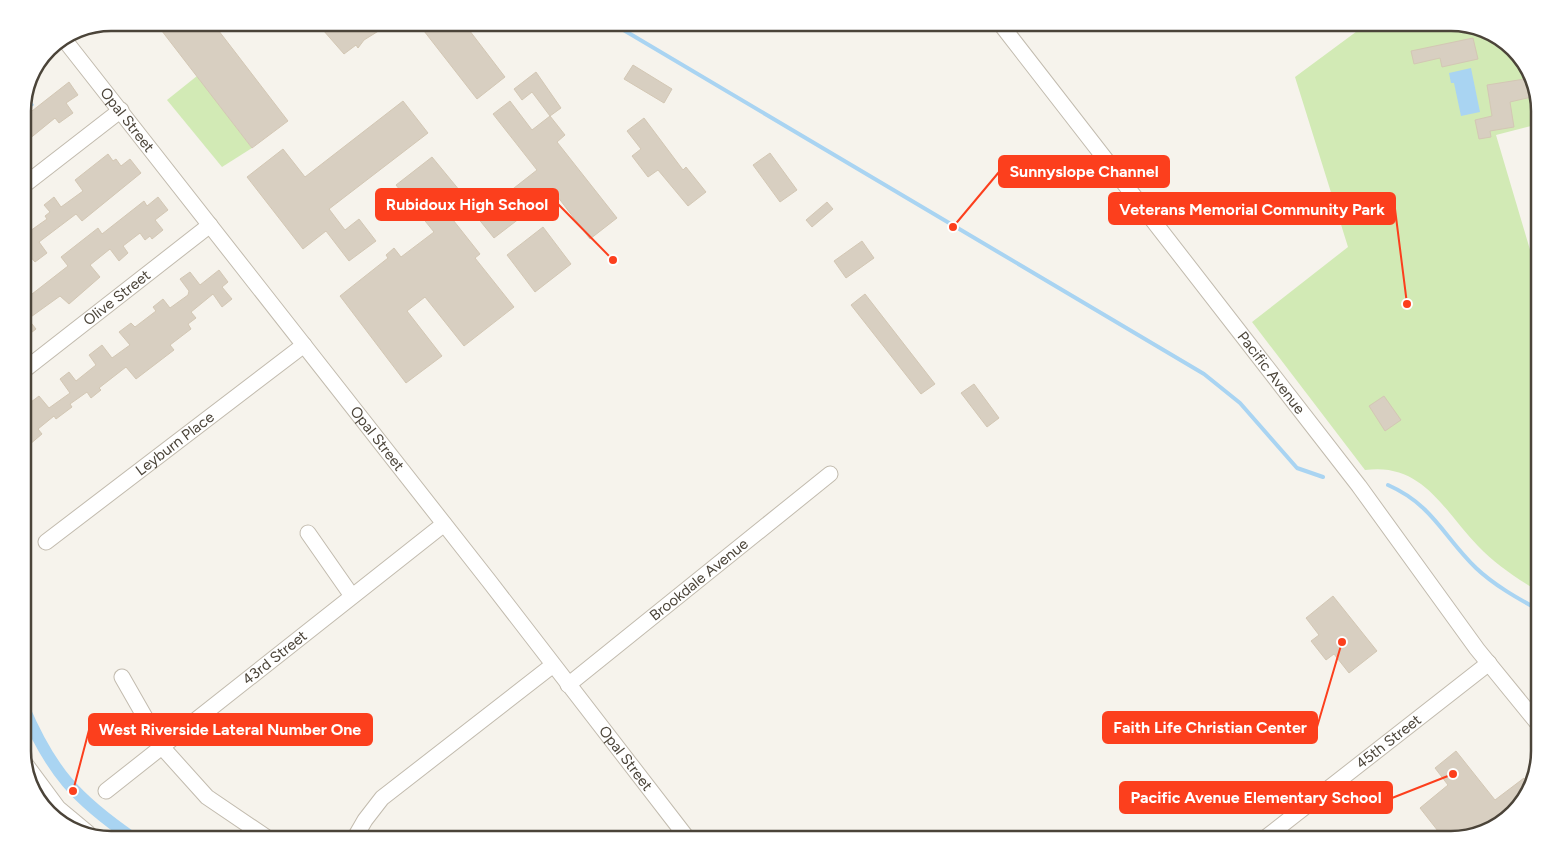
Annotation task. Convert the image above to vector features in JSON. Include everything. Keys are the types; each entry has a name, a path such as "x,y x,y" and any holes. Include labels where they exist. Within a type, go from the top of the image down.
{"street":[{"name":"Pacific Avenue","path":"1006,31 1359,486 1489,663 1531,714"},
{"name":"Opal Street","path":"69,44 681,831"},
{"path":"31,180 121,110"},
{"name":"Olive Street","path":"31,365 210,226"},
{"name":"Leyburn Place","path":"46,542 304,344"},
{"name":"Brookdale Avenue","path":"568,686 830,474"},
{"name":"43rd Street","path":"106,790 444,524"},
{"path":"308,533 352,596"},
{"name":"45th Street","path":"1275,831 1489,663"},
{"path":"359,831 382,798 553,666"},
{"path":"122,677 162,747 207,796 256,831"},
{"path":"36,778 58,808 74,822"}],"green space":[{"path":"1357,31 1451,31 1471,34 1491,42 1514,63 1525,81 1531,106 1531,126 1496,135 1531,253 1531,587 1485,553 1443,504 1417,481 1402,474 1385,470 1365,470 1252,322 1348,247 1295,77"},
{"path":"197,76 252,148 222,167 167,100"}],"water":[{"path":"1471,68 1480,112 1461,116 1454,83 1451,83 1449,73"}],"building":[{"path":"162,31 219,31 288,121 252,148"},
{"path":"324,31 378,31 364,40 358,48 356,45 344,54"},
{"path":"424,31 470,31 505,77 477,99"},
{"path":"1473,38 1478,59 1442,67 1440,58 1414,64 1411,51"},
{"path":"633,65 672,89 664,103 624,79"},
{"path":"536,72 561,108 550,116 532,92 522,100 514,89"},
{"path":"1524,79 1529,98 1510,102 1514,127 1490,131 1491,137 1479,139 1475,120 1492,116 1487,85"},
{"path":"69,82 78,95 66,103 73,113 59,123 55,118 31,138 31,112"},
{"path":"403,101 428,133 329,209 345,230 359,219 376,241 349,261 326,231 303,249 247,177 283,149 305,177"},
{"path":"510,101 532,130 550,116 565,135 557,142 617,218 590,239 554,192 494,238 477,217 537,170 493,114"},
{"path":"644,118 683,170 686,167 706,192 688,206 658,170 648,177 632,156 641,149 627,131"},
{"path":"770,153 797,190 780,202 753,165"},
{"path":"108,154 113,161 116,159 121,166 130,159 141,173 82,221 76,214 39,242 47,253 35,262 31,258 31,230 47,219 45,216 50,212 44,205 54,197 61,207 83,191 75,180"},
{"path":"432,157 460,191 442,206 480,254 475,258 514,307 464,346 425,297 407,311 442,356 406,383 340,296 388,258 386,255 394,248 401,257 434,232 396,185"},
{"path":"158,197 168,210 155,220 163,230 152,239 150,236 145,240 140,233 123,246 128,253 119,261 110,249 90,265 100,277 69,304 60,296 31,317 31,295 68,266 61,257 98,228 102,234 144,201 147,206"},
{"path":"827,202 833,209 812,227 806,220"},
{"path":"543,227 571,264 535,292 507,255"},
{"path":"862,241 874,258 846,278 834,261"},
{"path":"219,270 228,282 222,287 232,299 222,307 213,294 191,312 196,318 188,324 191,329 170,345 174,350 136,379 126,367 99,388 101,390 91,398 87,392 70,404 72,407 56,419 54,416 38,429 42,434 31,443 31,402 39,396 49,408 70,393 60,379 69,372 76,381 96,365 89,355 102,345 112,358 130,345 119,332 131,323 135,327 156,311 153,307 163,299 170,308 188,295 189,291 180,279 190,272 200,285"},
{"path":"865,294 935,384 921,394 851,305"},
{"path":"31,323 36,329 31,333"},
{"path":"974,384 999,418 987,427 961,393"},
{"path":"1384,396 1401,420 1385,431 1369,406"},
{"path":"1333,596 1377,651 1349,673 1334,654 1326,660 1311,641 1319,635 1306,618"},
{"path":"1456,751 1495,800 1524,778 1525,780 1514,799 1491,820 1471,828 1438,831 1420,808 1448,785 1435,768"}],"waterway":[{"path":"625,31 1204,374 1240,403 1297,468 1323,477"},
{"path":"1388,485 1403,493 1427,512 1476,568 1490,580 1531,605"},
{"path":"31,724 55,767 67,782 96,811 123,831"}],"place":[{"name":"Sunnyslope Channel","path":"953,227"},
{"name":"Rubidoux High School","path":"613,260"},
{"name":"Veterans Memorial Community Park","path":"1407,304"},
{"name":"Faith Life Christian Center","path":"1342,642"},
{"name":"Pacific Avenue Elementary School","path":"1453,774"},
{"name":"West Riverside Lateral Number One","path":"73,791"}]}
